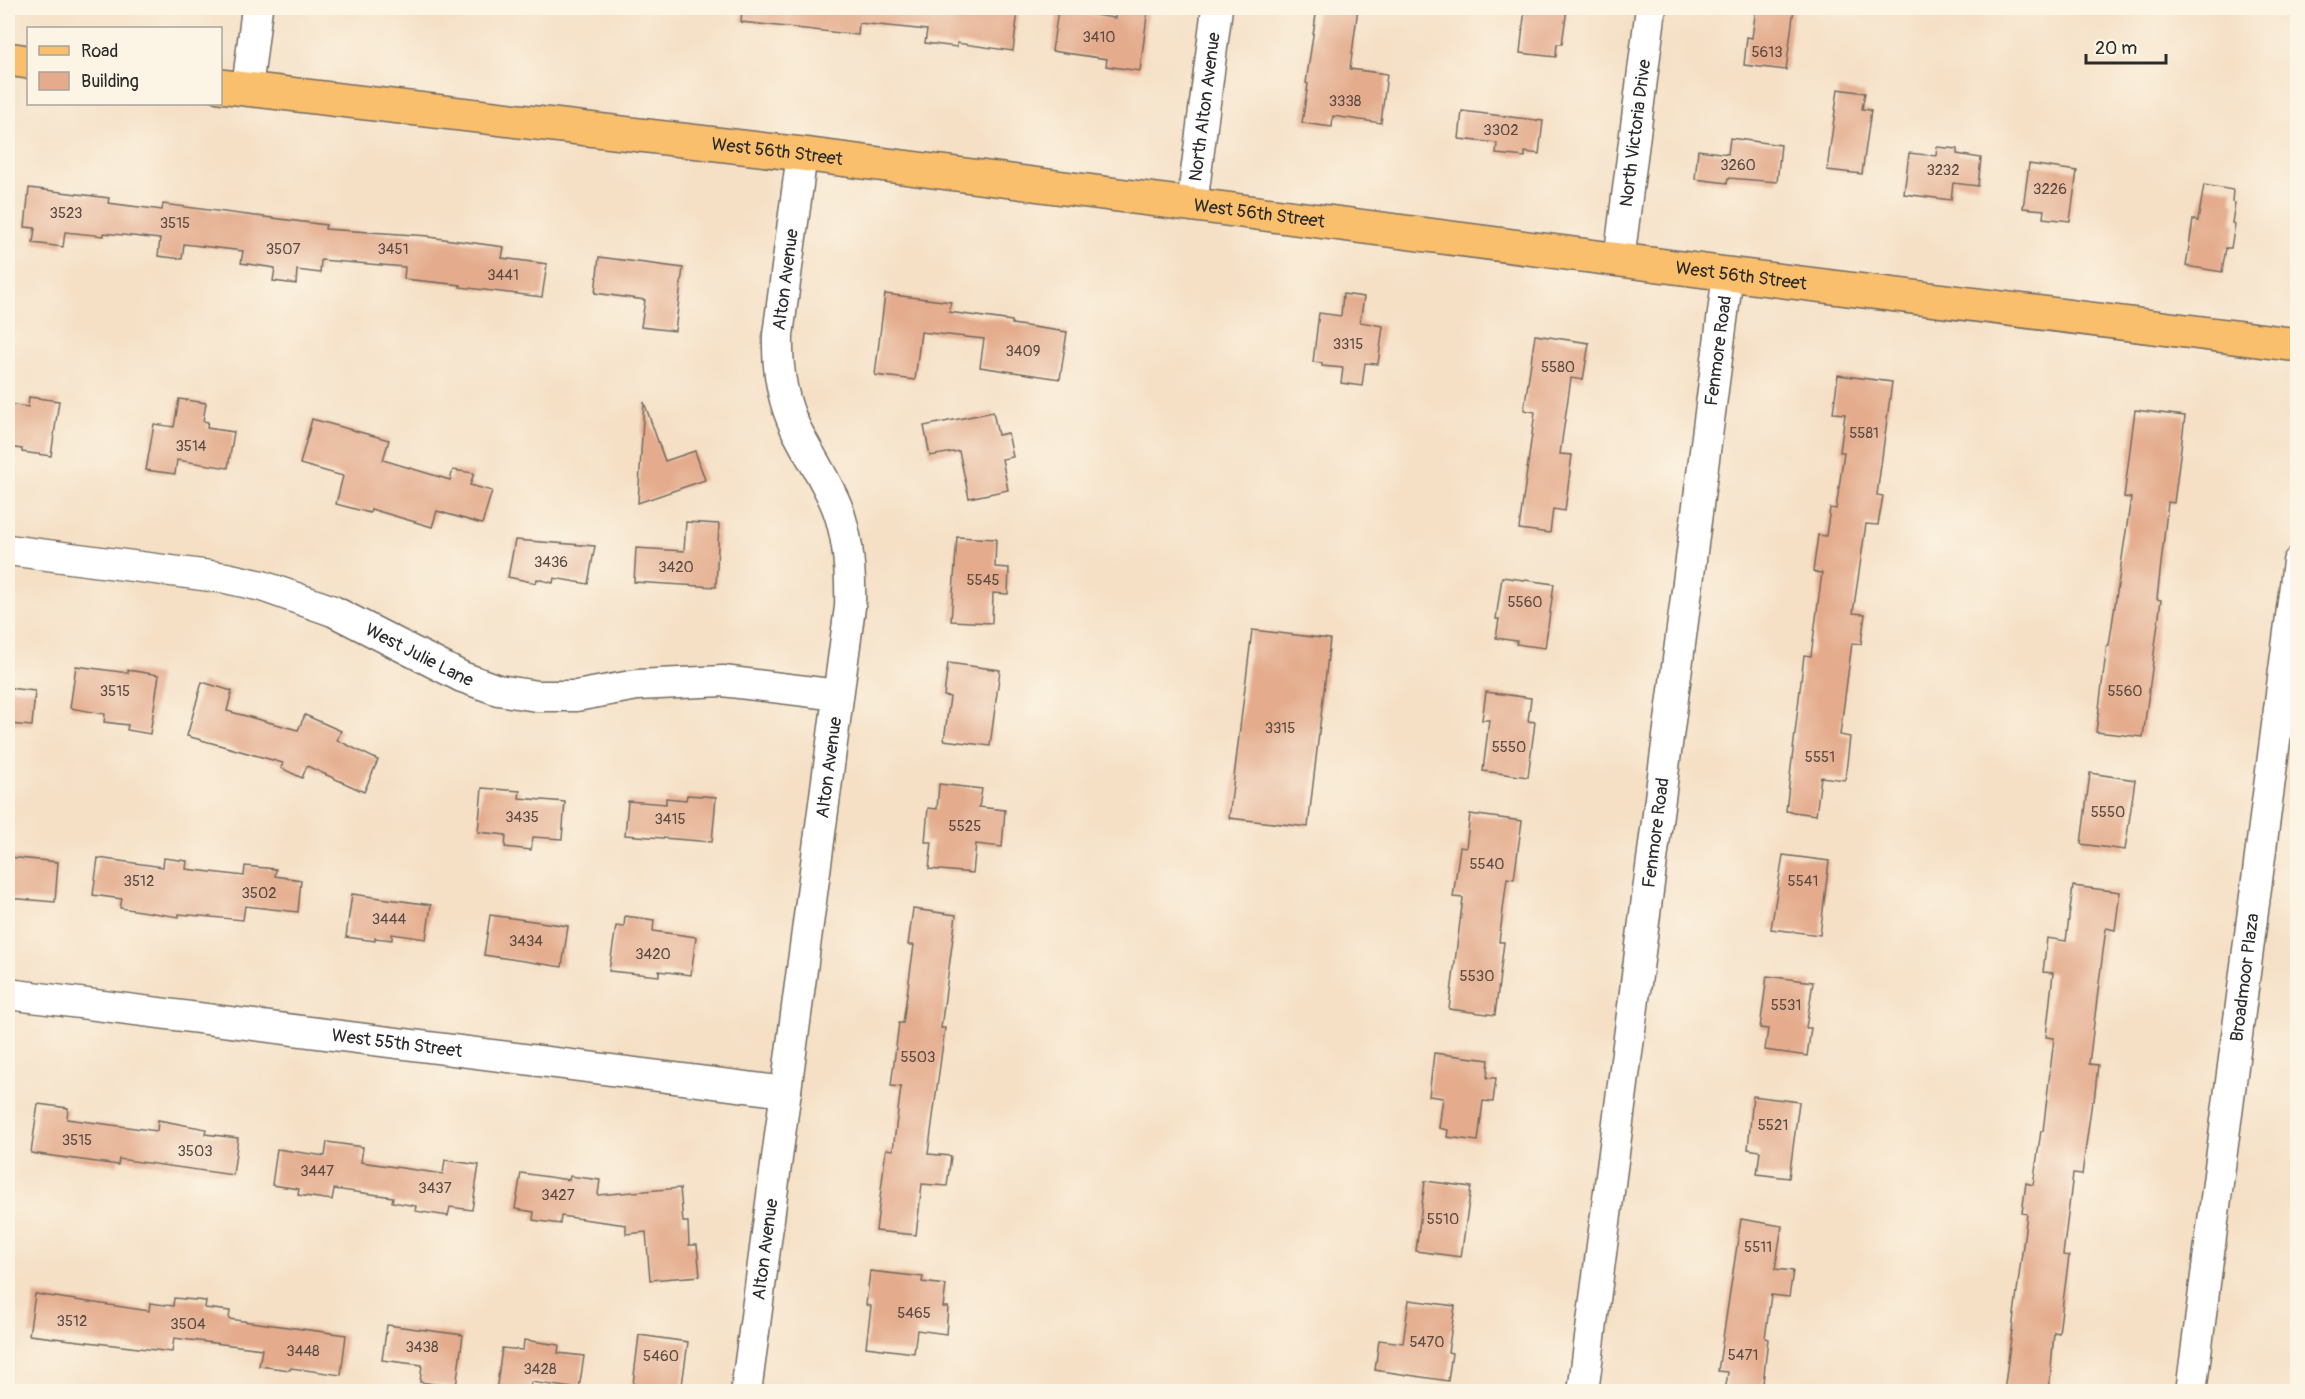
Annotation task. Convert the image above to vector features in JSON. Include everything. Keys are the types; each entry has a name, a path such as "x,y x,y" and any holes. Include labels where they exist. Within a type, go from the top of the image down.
{"main road":[{"path":"8,59 27,62"},
{"name":"West 56th Street","path":"234,88 802,154 1618,260 2298,345"}],"street":[{"path":"234,88 257,8"},
{"name":"North Alton Avenue","path":"1192,205 1217,8"},
{"name":"North Victoria Drive","path":"1618,260 1652,8"},
{"name":"Alton Avenue","path":"746,1392 850,607 851,581 846,544 836,506 792,420 781,384 778,359 779,328 802,154"},
{"name":"Fenmore Road","path":"1582,1392 1728,274"},
{"name":"West Julie Lane","path":"8,550 209,576 262,586 333,611 462,677 498,690 537,696 576,696 637,685 723,681 838,695"},
{"name":"Broadmoor Plaza","path":"2191,1392 2298,562"},
{"name":"West 55th Street","path":"8,994 786,1092"}],"building":[{"path":"742,8 989,8 1018,11 1013,51 957,43 957,47 925,43 927,30 859,23 858,35 741,22"},
{"path":"1116,8 1148,8 1140,71 1106,66 1107,59 1052,51 1058,10 1115,18"},
{"path":"1317,8 1358,8 1350,69 1387,74 1381,123 1333,116 1332,127 1302,123"},
{"path":"1525,8 1567,9 1562,44 1557,44 1556,57 1520,53"},
{"path":"1756,8 1794,8 1786,70 1744,65 1747,37 1752,38"},
{"path":"1838,89 1865,93 1862,109 1871,110 1862,174 1827,170"},
{"path":"1462,111 1543,121 1539,154 1525,152 1525,157 1496,154 1497,143 1459,139"},
{"path":"1730,138 1781,145 1777,182 1728,178 1727,183 1695,179 1698,150 1728,154"},
{"path":"1937,147 1957,149 1957,154 1981,158 1978,186 1953,183 1951,200 1904,194 1909,153 1936,156"},
{"path":"2029,164 2077,171 2070,221 2043,218 2044,210 2023,208"},
{"path":"2204,185 2233,190 2232,202 2235,203 2232,223 2235,224 2231,248 2226,248 2222,272 2186,266 2193,220 2198,221"},
{"path":"29,188 109,198 108,203 162,210 163,204 326,225 325,229 429,236 504,247 502,258 547,264 542,297 404,279 405,267 321,260 320,273 297,270 296,284 273,281 275,268 241,263 243,251 184,244 182,259 158,256 160,239 104,233 104,236 65,232 63,247 33,243 35,228 25,227"},
{"path":"599,257 683,268 675,331 641,327 645,300 595,293"},
{"path":"885,294 951,302 949,312 1067,332 1060,379 980,367 984,339 921,332 915,380 875,375"},
{"path":"1343,294 1364,297 1360,322 1383,326 1378,364 1365,363 1362,386 1341,383 1343,368 1322,366 1322,363 1313,362 1319,313 1341,316"},
{"path":"1535,335 1589,343 1583,380 1571,378 1560,454 1572,455 1565,511 1553,509 1550,533 1519,529 1535,412 1524,410"},
{"path":"1838,375 1892,382 1877,495 1883,496 1878,525 1866,524 1853,613 1865,614 1861,644 1852,643 1840,735 1850,737 1845,780 1821,777 1816,815 1786,811 1804,655 1811,656 1822,573 1813,572 1818,535 1826,536 1830,508 1836,509 1844,452 1840,452 1845,414 1833,413"},
{"path":"29,397 59,401 51,456 22,452 22,449 8,447 8,404 28,407"},
{"path":"179,399 206,403 203,421 208,422 207,428 234,432 228,468 177,460 175,474 146,470 154,424 174,427"},
{"path":"644,402 665,461 695,451 705,480 638,503"},
{"path":"2135,410 2185,416 2174,503 2168,502 2157,599 2161,600 2143,737 2096,732 2107,645 2109,645 2131,498 2124,497"},
{"path":"993,412 998,435 1008,433 1013,457 1002,459 1008,490 969,498 959,451 930,456 924,426"},
{"path":"312,419 389,440 383,460 450,480 453,470 474,473 470,485 492,491 482,524 437,511 432,527 371,509 370,513 336,504 343,476 300,464"},
{"path":"686,522 719,524 716,587 634,582 636,548 684,551"},
{"path":"957,537 996,539 995,567 1009,568 1008,594 993,593 992,623 951,621"},
{"path":"515,540 595,546 588,584 554,578 553,583 537,579 536,583 508,577"},
{"path":"1502,577 1554,584 1545,648 1516,644 1517,641 1496,638 1499,619 1496,619"},
{"path":"1252,630 1330,639 1308,827 1229,818"},
{"path":"948,663 1000,670 990,746 944,740 950,697 944,696"},
{"path":"76,666 159,675 150,734 127,730 128,725 104,722 105,714 70,708"},
{"path":"202,682 232,691 227,711 298,730 305,715 341,731 337,740 378,760 364,792 307,766 302,778 281,768 283,763 187,736"},
{"path":"8,688 35,691 32,726 8,724"},
{"path":"1486,692 1531,698 1528,721 1535,722 1528,777 1483,771 1489,720 1482,720"},
{"path":"2090,773 2135,780 2125,850 2081,844"},
{"path":"939,784 982,789 979,807 1005,810 1002,847 976,844 973,873 929,869 932,842 925,842 928,808 937,809"},
{"path":"482,788 520,791 519,798 565,802 562,839 533,837 531,850 505,847 506,835 478,832"},
{"path":"687,795 716,797 712,842 625,835 628,801 666,804 666,798 686,800"},
{"path":"1470,814 1522,821 1514,879 1507,878 1499,942 1504,942 1495,1015 1449,1009 1463,898 1453,897 1460,847 1466,848"},
{"path":"1783,855 1829,861 1820,935 1771,929"},
{"path":"8,857 58,862 55,902 8,898"},
{"path":"98,858 163,867 164,858 187,861 186,869 244,876 245,866 276,869 275,876 301,880 298,912 245,906 243,920 179,914 179,917 120,908 122,899 93,895"},
{"path":"2073,886 2120,892 2115,930 2106,928 2097,999 2089,1064 2098,1065 2094,1101 2092,1101 2082,1175 2073,1174 2063,1255 2069,1256 2059,1333 2054,1332 2049,1392 2004,1392 2027,1214 2022,1213 2026,1183 2033,1185 2041,1131 2043,1131 2054,1038 2046,1037 2053,973 2043,972 2047,938 2066,941"},
{"path":"352,894 431,905 426,939 392,934 392,940 375,938 375,941 346,937"},
{"path":"913,909 956,915 941,1028 945,1028 928,1154 951,1156 947,1186 922,1184 916,1235 876,1231 886,1149 893,1150 901,1087 891,1086 899,1023 903,1023 914,945 908,945"},
{"path":"490,915 568,926 562,967 484,955"},
{"path":"625,916 654,920 653,931 696,937 691,975 659,971 659,976 609,971 616,926 624,927"},
{"path":"1767,976 1813,982 1806,1028 1811,1028 1807,1056 1765,1050 1768,1029 1760,1028"},
{"path":"1434,1053 1489,1060 1487,1078 1496,1078 1493,1102 1483,1101 1478,1141 1447,1137 1448,1130 1439,1128 1443,1098 1429,1096"},
{"path":"1753,1096 1799,1102 1789,1178 1757,1174 1760,1151 1748,1149"},
{"path":"38,1104 68,1108 67,1119 157,1131 158,1120 206,1129 205,1134 238,1138 233,1175 119,1159 118,1165 31,1153"},
{"path":"327,1142 363,1147 361,1162 443,1174 445,1160 479,1165 472,1210 450,1207 448,1216 415,1211 416,1206 392,1202 393,1197 334,1189 332,1200 298,1195 299,1189 272,1185 277,1149 325,1156"},
{"path":"521,1173 569,1180 570,1176 600,1180 598,1195 680,1188 683,1222 688,1222 689,1245 697,1245 700,1276 650,1280 646,1232 626,1234 626,1225 561,1216 560,1224 533,1220 534,1212 515,1209"},
{"path":"1425,1181 1471,1187 1461,1257 1416,1251"},
{"path":"1741,1219 1782,1226 1775,1269 1793,1271 1789,1297 1771,1295 1765,1338 1768,1339 1762,1392 1725,1392 1728,1372 1718,1371"},
{"path":"870,1271 923,1277 922,1282 946,1285 943,1307 948,1307 946,1334 917,1330 914,1353 866,1347 871,1306 866,1305"},
{"path":"35,1294 149,1311 150,1303 173,1306 174,1298 206,1301 205,1308 230,1311 229,1319 346,1335 341,1375 259,1366 262,1349 174,1338 172,1352 29,1335"},
{"path":"1409,1300 1455,1306 1448,1352 1452,1353 1448,1381 1375,1370 1379,1340 1403,1343"},
{"path":"387,1325 463,1335 456,1387 420,1382 422,1365 382,1360"},
{"path":"639,1335 688,1342 681,1392 632,1392"},
{"path":"524,1340 559,1345 558,1353 584,1356 579,1389 531,1382 530,1392 496,1392 502,1348 523,1350"}]}
